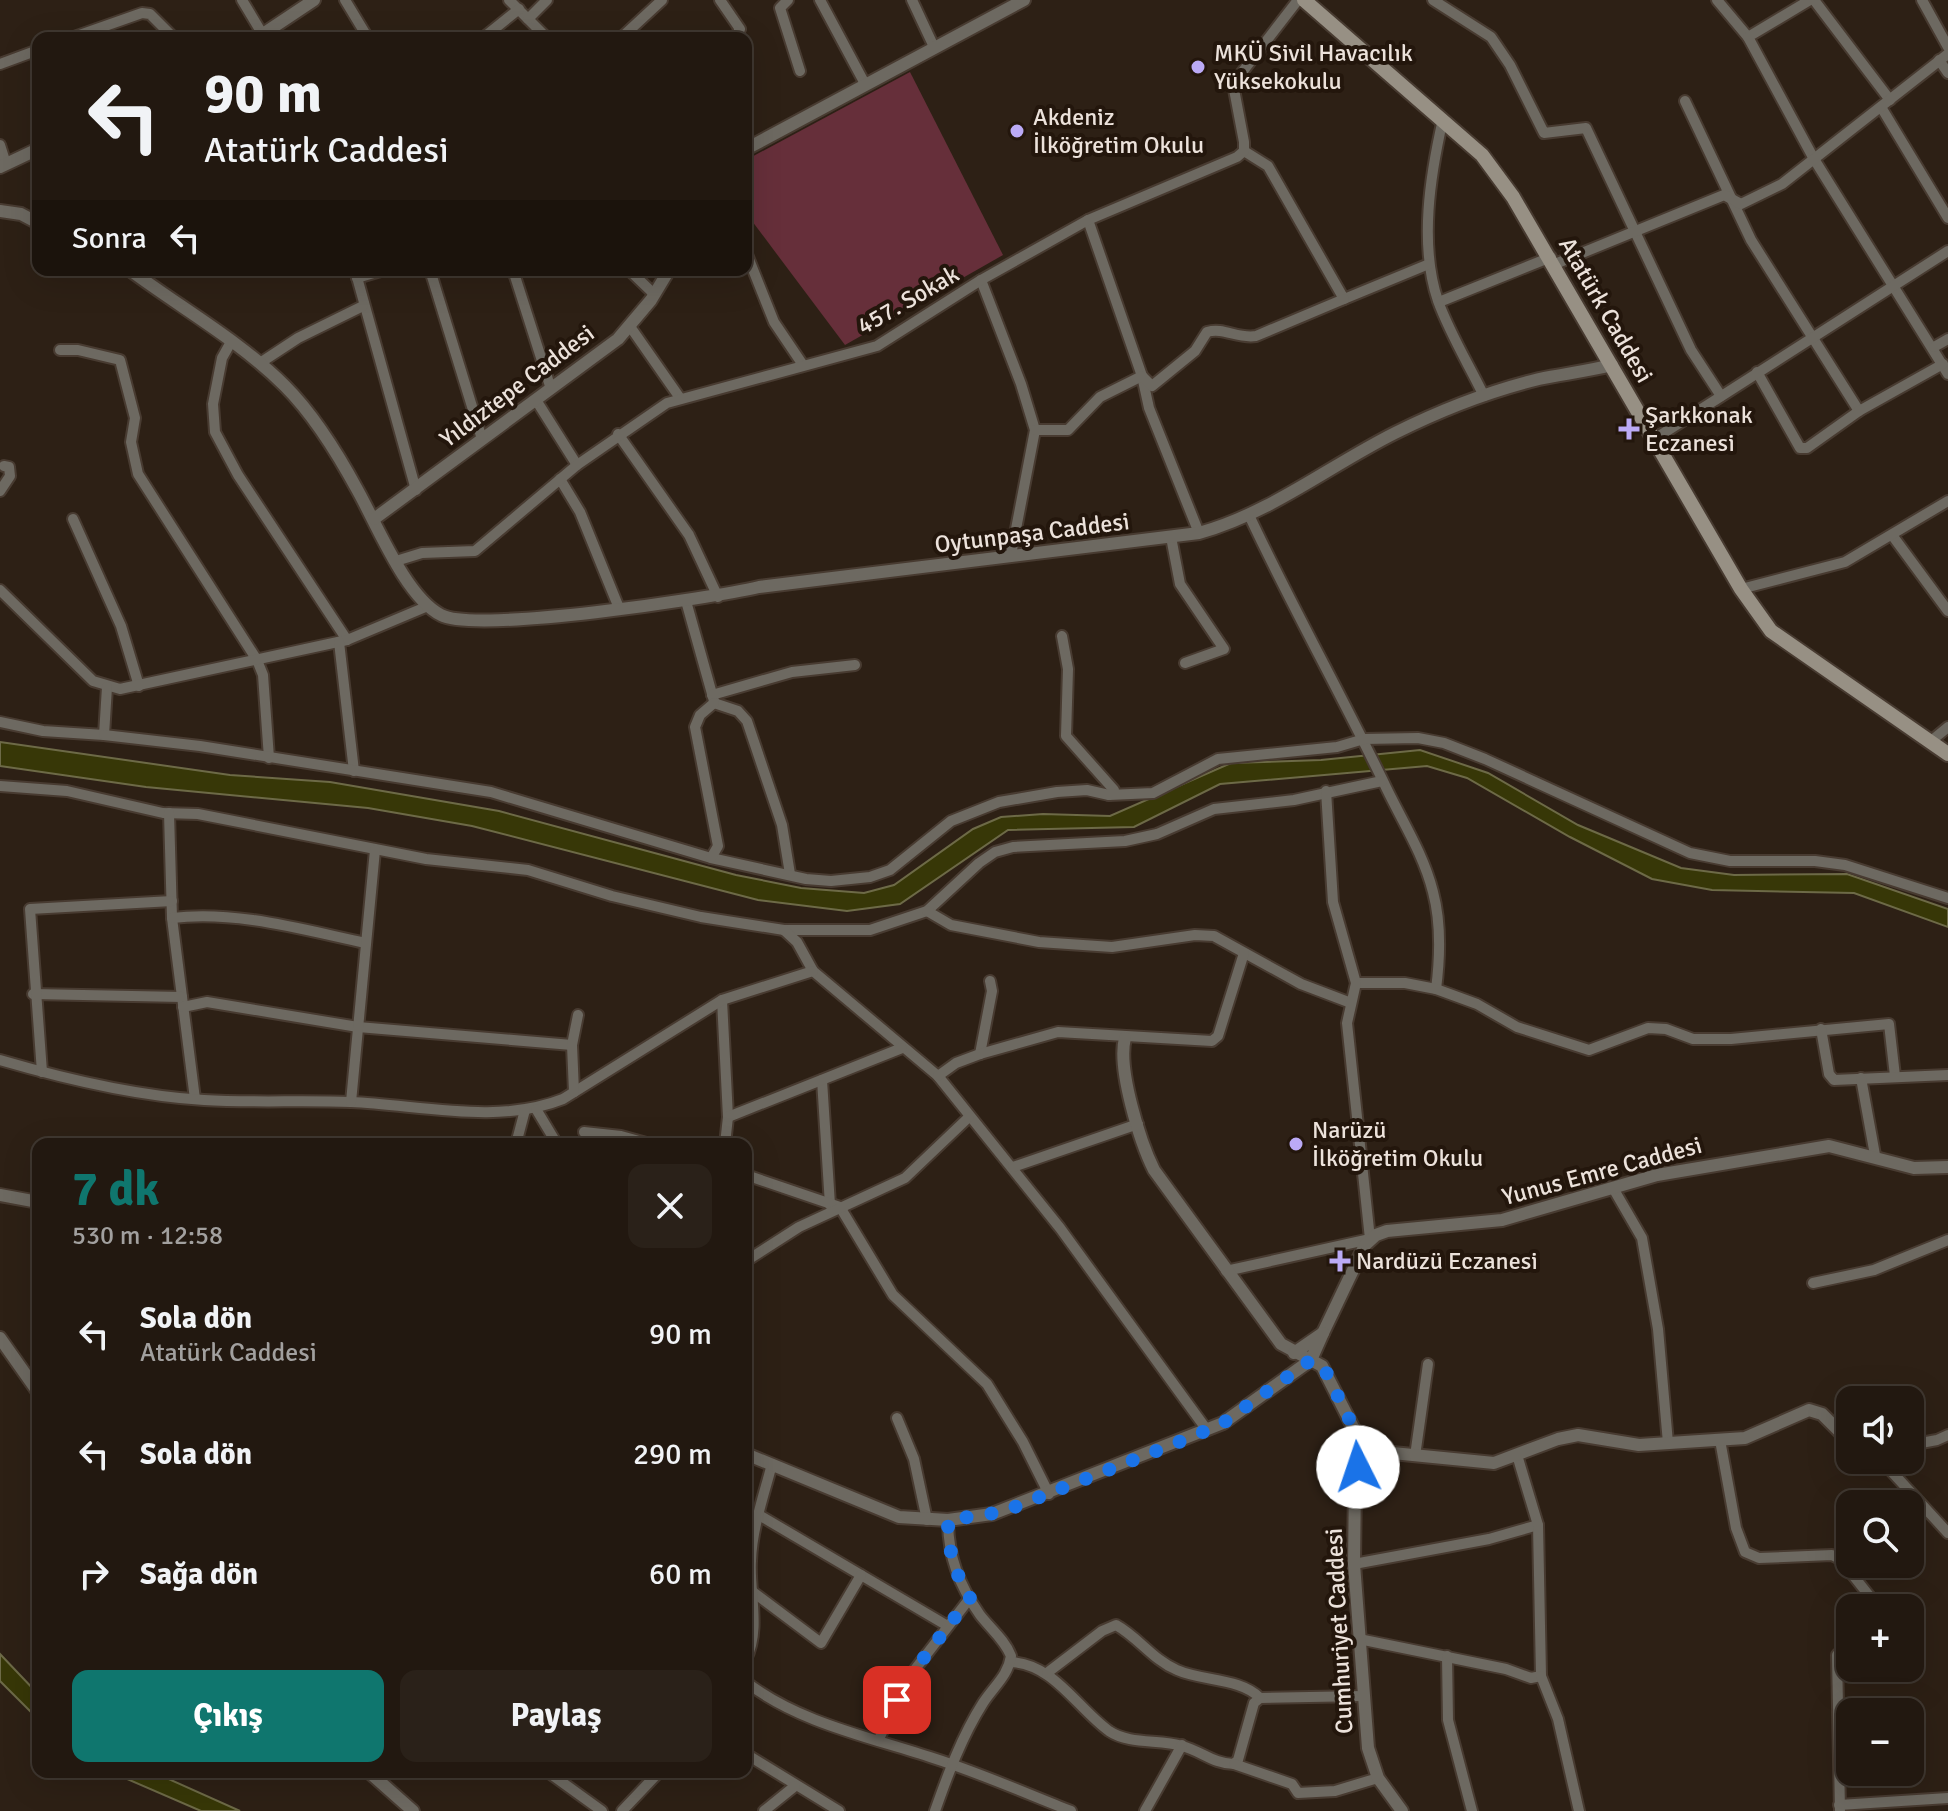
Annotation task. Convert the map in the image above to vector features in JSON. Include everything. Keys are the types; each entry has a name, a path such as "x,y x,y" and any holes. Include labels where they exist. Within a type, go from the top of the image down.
{"main road":[{"name":"Atatürk Caddesi","path":"1301,0 1482,155 1553,260 1741,589 1771,631 1948,754"}],"street":[{"path":"242,0 263,32"},
{"path":"271,32 314,0"},
{"path":"345,0 364,32"},
{"path":"509,0 541,32"},
{"path":"528,19 547,0"},
{"path":"627,32 662,0"},
{"path":"720,0 740,29 738,32"},
{"path":"788,0 780,8 800,71"},
{"path":"820,0 864,82"},
{"path":"912,0 934,47"},
{"path":"752,146 864,82 934,47 1004,5 1024,0"},
{"path":"1301,0 1233,84 1244,151 1268,166 1344,299"},
{"path":"1433,0 1491,37 1510,65 1544,133 1586,128 1697,362 1721,396"},
{"path":"1717,0 1748,37 1814,159 1892,288 1946,369 1859,411 1807,448 1800,448 1757,372"},
{"path":"1748,37 1812,0 1886,104 1948,218"},
{"path":"1922,0 1948,47"},
{"path":"490,32 519,9"},
{"path":"88,32 142,13 150,14 168,32"},
{"path":"0,64 32,52"},
{"path":"1439,302 1633,232 1704,201 1724,195 1741,204 1751,202 1782,184 1944,57 1948,73"},
{"path":"1685,101 1751,240 1859,411"},
{"path":"1443,119 1431,170 1429,264 1439,302 1484,396"},
{"path":"0,145 3,165 32,152"},
{"name":"457. Sokak","path":"396,561 422,553 475,551 618,434 680,398 877,346 981,280 1088,220 1230,160 1244,151"},
{"path":"0,211 21,214 32,220"},
{"path":"1088,220 1142,376 1149,408 1199,533"},
{"path":"1656,438 1948,251"},
{"path":"1142,376 1152,386 1195,351 1207,332 1221,330 1240,339 1256,336 1429,264"},
{"path":"752,267 774,322 803,365"},
{"path":"0,590 93,681 107,687 139,686 343,641 428,606 396,561 320,428 287,388 260,363 138,276"},
{"path":"356,276 416,490"},
{"path":"432,276 482,439"},
{"path":"515,276 551,389"},
{"path":"635,276 654,294"},
{"name":"Yıldıztepe Caddesi","path":"374,519 618,339 665,276"},
{"path":"981,280 1016,369 1035,430 1011,555"},
{"path":"260,363 298,338 363,306"},
{"path":"629,325 680,398"},
{"path":"1934,347 1948,339"},
{"path":"231,342 222,358 213,404 215,432 238,475 343,641 354,771"},
{"path":"60,350 92,352 120,360 135,418 131,442 138,474 257,660 263,675 269,758"},
{"name":"Oytunpaşa Caddesi","path":"428,606 444,618 469,620 619,608 718,597 759,587 1199,533 1249,515 1395,433 1484,396 1540,379 1612,365"},
{"path":"1035,430 1068,430 1100,397 1142,376"},
{"path":"536,400 577,465"},
{"path":"618,434 689,535 718,597"},
{"path":"0,491 10,476 9,467 4,466"},
{"path":"560,479 580,512 619,608"},
{"path":"1741,589 1828,569 1948,501"},
{"path":"1249,515 1298,620 1410,830 1434,894 1439,936 1436,989"},
{"path":"73,519 121,626 139,686"},
{"path":"1892,535 1948,611"},
{"path":"1171,537 1180,584 1224,649 1185,663"},
{"path":"686,601 713,699 738,711 747,721 782,825 790,874"},
{"path":"1062,636 1068,669 1066,736 1114,790 1109,795"},
{"path":"711,858 718,846 695,727 700,715 713,699 792,672 855,665"},
{"path":"104,735 107,687"},
{"path":"0,722 43,731 200,746 491,792 711,858 831,881 870,877 890,870 951,821 999,802 1087,790 1109,795 1153,793 1218,759 1337,747 1364,739 1418,738 1444,743 1690,853 1730,861 1815,861 1845,865 1948,898"},
{"path":"1931,741 1948,727"},
{"path":"0,786 67,791 169,813 226,819 375,850 528,870 612,896 701,917 784,930 870,930 927,911 995,852 1013,847 1125,841 1157,834 1214,809 1294,800 1382,781"},
{"path":"752,1456 875,1509 927,1520 992,1514 1207,1430 1311,1360 1370,1239 1347,1023 1356,983 1333,902 1326,791"},
{"path":"169,813 172,918 195,1099"},
{"path":"351,1102 375,850"},
{"path":"42,1072 33,994 30,909 172,901"},
{"path":"927,911 951,925 1039,942 1112,947 1195,935 1214,936 1301,984 1351,1003"},
{"path":"172,918 201,915 274,924 366,943"},
{"path":"784,930 797,942 813,971 938,1076 1013,1167 1207,1430"},
{"path":"938,1076 956,1063 980,1054 1058,1032 1212,1041 1218,1036 1244,953"},
{"path":"0,1060 42,1072 195,1099 351,1102 457,1110 531,1110 574,1092 722,1000 813,971"},
{"path":"980,1054 992,991 990,981"},
{"path":"1356,983 1405,983 1436,989 1477,1004 1517,1027 1589,1050 1648,1028 1666,1029 1693,1039 1731,1039 1889,1024 1895,1076"},
{"path":"33,994 207,1002 358,1027 572,1045"},
{"path":"722,1000 728,1117 726,1138"},
{"path":"574,1092 572,1045 578,1015"},
{"path":"1821,1029 1829,1074 1834,1080 1948,1075"},
{"path":"1125,1038 1123,1057 1138,1124 1154,1170 1281,1344 1325,1370 1362,1450 1487,1464 1578,1435 1627,1445 1720,1440 1765,1432 1809,1410 1822,1414 1836,1428"},
{"path":"728,1117 902,1048"},
{"path":"1861,1078 1875,1155"},
{"path":"822,1080 835,1206 893,1295 987,1384 1023,1442 1049,1494"},
{"path":"519,1138 531,1110"},
{"path":"531,1110 552,1138"},
{"path":"752,1257 835,1206 905,1178 969,1117"},
{"path":"1013,1167 1138,1124"},
{"path":"584,1132 628,1138"},
{"name":"Yunus Emre Caddesi","path":"1370,1239 1399,1228 1518,1217 1672,1172 1829,1146 1875,1155 1925,1170 1948,1167"},
{"path":"752,1177 835,1206"},
{"path":"1613,1188 1642,1238 1658,1329 1668,1443"},
{"path":"0,1195 32,1201"},
{"path":"1226,1271 1370,1239"},
{"path":"1813,1283 1874,1270 1948,1240"},
{"path":"1294,1353 1323,1333"},
{"path":"0,1338 32,1383"},
{"path":"1415,1456 1428,1364"},
{"path":"897,1418 914,1459 927,1520"},
{"path":"1924,1441 1948,1435"},
{"path":"1720,1440 1736,1528 1745,1552 1759,1558 1832,1555 1840,1559 1868,1594"},
{"name":"Cumhuriyet Caddesi","path":"1362,1450 1355,1480 1354,1564 1368,1748 1378,1778 1402,1811"},
{"path":"1517,1455 1538,1525 1541,1676 1558,1719 1579,1811"},
{"path":"752,1551 772,1464"},
{"path":"1894,1474 1948,1533"},
{"path":"759,1515 946,1625"},
{"path":"935,1811 952,1764 983,1703 1008,1670 1010,1662 1009,1650 970,1598 955,1570 948,1546 948,1520"},
{"path":"1354,1564 1489,1539 1538,1525"},
{"path":"752,1586 821,1643 861,1575"},
{"path":"879,1739 906,1681 946,1625 970,1598"},
{"path":"1047,1673 1102,1631 1116,1625 1152,1656 1178,1671 1248,1689 1260,1698 1363,1696"},
{"path":"1359,1639 1447,1656 1531,1678 1541,1676"},
{"path":"1447,1656 1448,1720 1472,1811"},
{"path":"1010,1662 1021,1662 1047,1673 1113,1733 1182,1745 1222,1764 1234,1764 1292,1784 1298,1793 1335,1791 1378,1778"},
{"path":"1837,1682 1839,1808 1948,1798"},
{"path":"752,1686 780,1705 952,1764 1071,1811"},
{"path":"1234,1764 1241,1753 1254,1703 1260,1698"},
{"path":"1145,1811 1182,1745"},
{"path":"752,1758 839,1811"},
{"path":"376,1778 413,1811"},
{"path":"556,1778 602,1811"},
{"path":"622,1811 653,1778"},
{"path":"764,1811 795,1786"}],"shaded area":[{"path":"910,72 1003,255 845,345 752,221 752,157"},
{"path":"0,742 230,775 330,782 499,811 736,875 801,888 864,893 894,885 973,829 1001,817 1043,814 1110,816 1231,763 1321,760 1420,750 1488,773 1578,825 1681,868 1734,875 1847,874 1948,909 1948,927 1854,893 1712,890 1652,879 1570,837 1467,778 1427,766 1220,784 1134,827 1008,830 900,904 847,911 758,900 472,826 368,808 146,787 0,766"},
{"path":"0,1654 32,1688 32,1713 0,1681"},
{"path":"125,1778 166,1778 240,1811 201,1811"}],"place":[{"name":"MKÜ Sivil Havacılık Yüksekokulu","path":"1198,67"},
{"name":"Akdeniz İlköğretim Okulu","path":"1017,131"},
{"name":"Şarkkonak Eczanesi","path":"1629,429"},
{"name":"Narüzü İlköğretim Okulu","path":"1296,1144"},
{"name":"Nardüzü Eczanesi","path":"1340,1261"}],"route":[{"path":"897,1700 906,1681 946,1625 970,1598 955,1570 948,1546 948,1520 1002,1512 1194,1436 1223,1423 1311,1360 1325,1370 1360,1441 1362,1450 1358,1467"}]}
